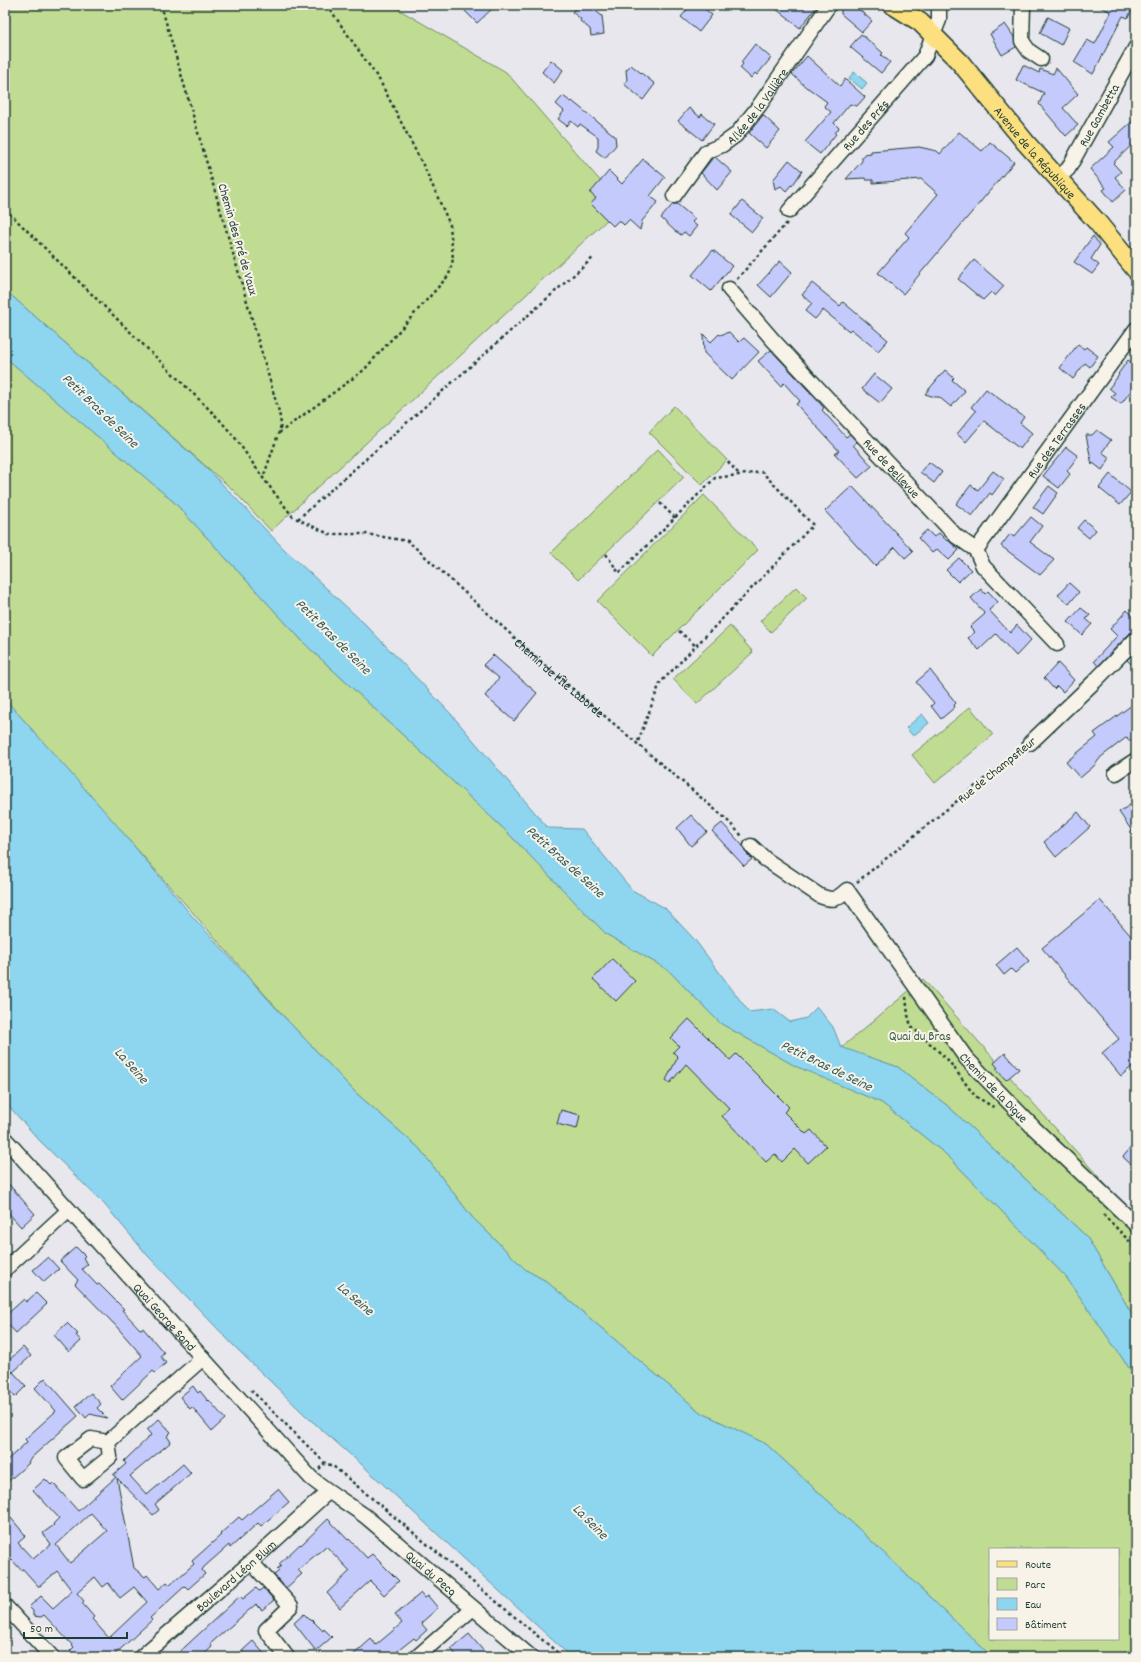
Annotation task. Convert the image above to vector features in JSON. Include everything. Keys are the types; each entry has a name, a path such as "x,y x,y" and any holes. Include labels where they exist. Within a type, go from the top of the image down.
{"main road":[{"name":"Avenue de la République","path":"893,5 920,22 960,62 1026,143 1098,223 1136,270"}],"street":[{"name":"Allée de la Vallière","path":"674,196 706,152 722,145 736,135 759,106 829,5"},
{"name":"Rue des Prés","path":"789,211 925,56 939,20 939,5"},
{"path":"1023,5 1022,41 1029,51 1041,59"},
{"name":"Rue Gambetta","path":"1057,179 1068,168 1136,47"},
{"name":"Rue de Bellevue","path":"729,289 773,340 956,536 976,550 984,566 1057,644"},
{"name":"Rue des Terrasses","path":"976,550 1136,329"},
{"name":"Rue de Champsfleur","path":"1030,742 1094,682 1136,639"},
{"path":"1116,773 1136,760"},
{"path":"751,846 765,859 820,896 829,900 838,898 847,890"},
{"name":"Chemin de la Digue","path":"847,890 966,1058 1034,1128 1136,1225"},
{"name":"Quai George Sand","path":"5,1139 311,1478 328,1492"},
{"path":"5,1269 69,1210"},
{"path":"108,1442 203,1358"},
{"name":"Boulevard Léon Blum","path":"141,1657 251,1562 328,1492"},
{"name":"Quai du Pecq","path":"328,1492 345,1501 365,1516 531,1657"},
{"path":"251,1562 291,1606 266,1630 287,1657"},
{"path":"5,1606 52,1657"},
{"path":"417,1657 474,1608"}],"path":[{"name":"Chemin des Pré de Vaux","path":"160,5 279,412 281,424 279,433 262,478"},
{"path":"279,433 364,370 449,275 453,259 450,225 426,171 380,81 328,5"},
{"name":"Chemin de l'Île Laborde","path":"5,209 219,419 236,438 262,478 292,517 329,534 366,534 408,541 548,668 725,818 751,846"},
{"path":"729,289 787,222 789,211"},
{"path":"298,519 594,257"},
{"path":"728,462 740,475"},
{"path":"606,554 619,573 715,478 762,472 813,525 697,647 660,683 637,744"},
{"path":"660,503 674,518"},
{"path":"679,631 697,647"},
{"name":"Rue de Champsfleur","path":"847,890 1030,742"},
{"path":"316,1472 325,1463 333,1466 563,1657"}],"green space":[{"path":"5,5 391,5 506,72 622,206 271,531 233,490 5,290"},
{"path":"5,357 175,503 307,646 504,829 606,934 668,970 720,1023 790,1063 882,1103 948,1156 1066,1277 1134,1375 1136,1384 1136,1657 992,1657 861,1531 766,1444 700,1412 546,1281 526,1270 472,1217 419,1148 356,1093 288,1021 5,699"},
{"path":"674,406 727,460 702,485 649,432"},
{"path":"658,449 684,477 578,580 551,553"},
{"path":"704,495 758,550 652,656 597,601"},
{"path":"796,587 807,598 771,632 760,621"},
{"path":"730,626 753,652 697,704 673,679"},
{"path":"970,707 993,735 935,783 912,755"},
{"name":"Quai du Bras","path":"923,979 1136,1219 1136,1321 1087,1237 949,1107 898,1067 841,1048"}],"water":[{"path":"854,72 867,83 862,89 849,78"},
{"name":"Petit Bras de Seine","path":"5,290 207,468 284,549 366,625 451,714 548,828 582,829 632,890 665,908 695,940 749,1012 773,1009 790,1022 806,1018 817,1007 833,1027 841,1047 898,1067 949,1107 1087,1237 1136,1321 1136,1384 1134,1375 1066,1277 948,1156 882,1103 795,1066 720,1023 668,970 606,934 504,829 307,646 175,503 5,357"},
{"name":"La Seine","path":"5,699 115,823 193,917 356,1093 419,1148 472,1217 526,1270 546,1281 700,1412 766,1444 861,1531 992,1657 571,1657 361,1464 305,1415 235,1347 148,1256 104,1204 39,1140 5,1102"},
{"path":"922,714 929,723 913,736 906,728"}],"building":[{"path":"471,5 496,5 477,23 465,11"},
{"path":"578,5 588,5 602,16 604,34 591,36 590,29 572,12"},
{"path":"691,5 700,5 712,15 699,32 681,17"},
{"path":"771,5 818,5 800,28"},
{"path":"841,5 854,5 872,21 862,32 841,14"},
{"path":"1097,5 1134,5 1128,18 1123,16 1093,74 1074,62 1087,40 1095,44 1111,12"},
{"path":"1048,17 1069,28 1061,45 1040,33"},
{"path":"1005,24 1014,37 1016,47 1002,55 990,34"},
{"path":"861,34 883,53 881,55 890,62 881,73 850,47"},
{"path":"755,44 771,58 757,75 755,73 751,78 740,68 743,64 741,62"},
{"path":"807,56 840,86 845,79 865,97 857,106 850,104 834,123 839,128 820,154 805,142 831,112 824,106 827,102 807,88 792,74"},
{"path":"551,60 563,70 554,83 542,72"},
{"path":"631,65 655,84 643,100 624,84 627,80 626,70"},
{"path":"1023,65 1039,73 1040,69 1053,74 1056,68 1078,94 1063,108 1078,125 1066,136 1039,104 1044,93 1016,80"},
{"path":"563,96 571,102 572,101 615,136 616,145 605,158 596,151 598,147 598,137 580,124 578,127 571,121 567,126 558,119 564,111 556,104"},
{"path":"689,108 700,117 702,114 714,124 702,140 678,121"},
{"path":"763,115 780,131 766,148 749,133"},
{"path":"1136,118 1136,141 1113,163 1121,172 1115,177 1126,190 1113,202 1103,190 1106,188 1090,169 1114,147 1109,142"},
{"path":"959,132 982,151 990,142 1014,162 903,294 878,273 909,237 905,233 938,194 921,179 873,183 873,180 866,180 865,178 846,179 862,161 864,154 871,153 871,151 919,147 937,151 940,154"},
{"path":"715,157 732,172 717,190 701,173"},
{"path":"643,159 665,177 650,196 658,202 642,221 640,230 629,220 624,225 619,220 613,226 591,204 596,198 590,193 609,171 622,184"},
{"path":"789,160 802,171 792,186 791,185 786,191 781,186 775,189 773,180"},
{"path":"742,201 763,218 752,232 731,215"},
{"path":"673,204 677,204 695,219 692,222 697,226 689,236 684,232 681,235 676,232 661,218"},
{"path":"1093,236 1100,245 1091,259 1099,265 1092,274 1074,262"},
{"path":"713,250 732,266 711,291 692,275"},
{"path":"974,260 1004,286 995,296 991,292 983,300 958,279"},
{"path":"780,261 792,272 771,297 758,285"},
{"path":"812,283 840,306 843,302 888,340 878,351 851,329 849,331 823,310 815,319 805,311 812,303 802,295"},
{"path":"729,332 739,342 744,338 759,352 732,380 704,353 703,334 711,342 719,334"},
{"path":"1078,344 1084,349 1086,347 1098,356 1090,367 1085,363 1073,379 1060,368"},
{"path":"771,350 824,408 822,410 846,437 850,434 857,442 853,445 872,466 858,478 835,454 839,451 796,404 800,401 784,383 781,386 758,361"},
{"path":"1128,360 1136,366 1136,384 1121,404 1111,397 1115,393 1109,388"},
{"path":"945,370 954,378 952,380 965,391 951,407 939,397 925,394"},
{"path":"874,374 892,389 880,403 862,389"},
{"path":"986,389 1024,417 1020,423 1032,433 1020,449 984,421 966,442 957,434 976,411 971,407"},
{"path":"1097,430 1111,440 1102,452 1110,458 1102,470 1093,463 1092,465 1086,435 1092,435"},
{"path":"1066,447 1078,456 1067,471 1070,474 1059,488 1043,476"},
{"path":"929,462 942,472 934,483 920,472"},
{"path":"993,471 1004,479 992,495 990,493 972,516 956,504 971,485 978,490"},
{"path":"1110,474 1131,492 1120,505 1099,488"},
{"path":"852,486 913,551 905,558 895,547 875,566 825,511"},
{"path":"1049,486 1058,493 1043,514 1033,507"},
{"path":"1031,517 1042,526 1030,542 1054,560 1040,575 1001,546 1010,534 1014,537"},
{"path":"1084,520 1096,530 1089,538 1077,528"},
{"path":"927,530 934,537 939,533 959,550 949,560 937,549 932,553 918,538"},
{"path":"959,558 971,570 958,582 946,570"},
{"path":"1069,583 1079,592 1069,604 1058,595"},
{"path":"981,589 985,594 988,591 998,602 989,610 1010,633 1017,625 1031,640 1016,656 996,634 979,650 968,638 975,632 970,627 985,614 971,598"},
{"path":"1081,608 1090,615 1086,619 1092,624 1082,635 1068,622"},
{"path":"1127,610 1136,619 1136,631 1130,633 1098,666 1094,661 1117,636 1110,629"},
{"path":"1136,651 1136,669 1127,660"},
{"path":"493,655 537,693 514,721 485,696 499,678 483,665"},
{"path":"1058,663 1074,680 1063,692 1057,686 1054,689 1044,678"},
{"path":"930,670 956,703 954,705 955,707 941,719 931,706 934,703 916,682"},
{"path":"1136,702 1136,736 1129,741 1127,737 1101,757 1094,766 1080,778 1066,762 1097,737 1094,733"},
{"path":"1136,801 1136,837 1119,812"},
{"path":"1078,812 1090,827 1056,857 1044,842"},
{"path":"691,815 707,832 691,846 677,828"},
{"path":"722,823 743,846 745,852 752,859 744,866 712,831"},
{"path":"1100,900 1136,942 1136,1063 1121,1076 1102,1053 1119,1039 1042,948"},
{"path":"1017,947 1029,961 1015,973 1011,969 1004,975 996,965"},
{"path":"612,959 635,981 616,1001 593,979"},
{"path":"689,1019 730,1060 736,1054 789,1107 784,1112 806,1134 811,1130 826,1146 808,1163 795,1149 782,1162 775,1154 766,1162 722,1116 730,1109 686,1064 670,1083 666,1080 678,1057 673,1052 679,1046 671,1038"},
{"path":"1005,1053 1019,1069 1006,1080 996,1069 998,1068 994,1063"},
{"path":"561,1110 580,1115 577,1129 557,1124"},
{"path":"1136,1141 1136,1169 1123,1157"},
{"path":"5,1180 35,1214 21,1227 5,1209"},
{"path":"76,1247 85,1256 83,1258 88,1264 82,1269 97,1285 99,1284 124,1309 122,1310 140,1329 143,1328 164,1353 160,1356 166,1363 155,1373 153,1371 122,1400 110,1386 142,1356 116,1326 75,1284 78,1280 60,1261"},
{"path":"48,1257 59,1269 44,1282 33,1270"},
{"path":"36,1293 47,1304 16,1333 5,1321 5,1316 24,1299 26,1302"},
{"path":"67,1323 78,1334 76,1335 81,1341 69,1352 54,1335"},
{"path":"23,1347 31,1356 13,1372 5,1364"},
{"path":"13,1372 26,1386 15,1397 5,1386 5,1379"},
{"path":"45,1378 78,1416 32,1457 28,1462 29,1463 5,1484 5,1462 27,1442 25,1439 56,1411 35,1388"},
{"path":"193,1386 198,1393 200,1391 208,1401 209,1400 225,1419 212,1431 192,1407 190,1409 180,1397"},
{"path":"91,1393 101,1404 97,1408 107,1418 90,1414 86,1418 76,1406"},
{"path":"159,1419 171,1432 167,1436 171,1442 130,1476 147,1495 183,1464 191,1473 155,1504 159,1510 153,1515 117,1478 134,1568 145,1577 147,1575 159,1589 167,1582 170,1585 194,1564 192,1561 239,1517 242,1520 278,1489 289,1502 261,1526 258,1523 230,1548 229,1545 204,1567 202,1570 205,1574 188,1589 185,1586 150,1618 152,1620 112,1657 76,1657 70,1651 74,1647 44,1615 41,1617 33,1616 33,1611 29,1607 41,1596 53,1608 72,1591 57,1571 39,1587 23,1569 21,1570 5,1555 5,1523 11,1518 26,1536 18,1543 33,1559 51,1544 43,1533 54,1525 53,1524 59,1518 33,1490 45,1479 51,1485 53,1483 78,1511 116,1477 113,1475 126,1464 124,1461 151,1435 147,1430","holes":["91,1513 107,1531 70,1563 56,1545","95,1577 103,1587 108,1583 120,1598 134,1587 147,1602 109,1638 92,1619 94,1617 82,1603 84,1601 77,1593"]},
{"path":"328,1519 367,1558 372,1554 399,1581 384,1595 370,1581 340,1608 327,1593 350,1571 326,1546 298,1570 302,1574 286,1588 274,1575 279,1571 277,1569 281,1566 279,1564"},
{"path":"256,1588 259,1591 263,1588 274,1600 262,1610 256,1604 210,1644 212,1647 201,1657 174,1657 240,1596 243,1599"},
{"path":"421,1593 425,1598 428,1596 438,1608 421,1623 427,1630 416,1640 414,1638 390,1657 351,1657 371,1639 376,1645 402,1623 395,1615"},
{"path":"304,1614 332,1637 316,1651 294,1623"},
{"path":"469,1634 489,1657 458,1657 451,1649"},
{"path":"253,1641 267,1657 247,1657 242,1651"}]}
